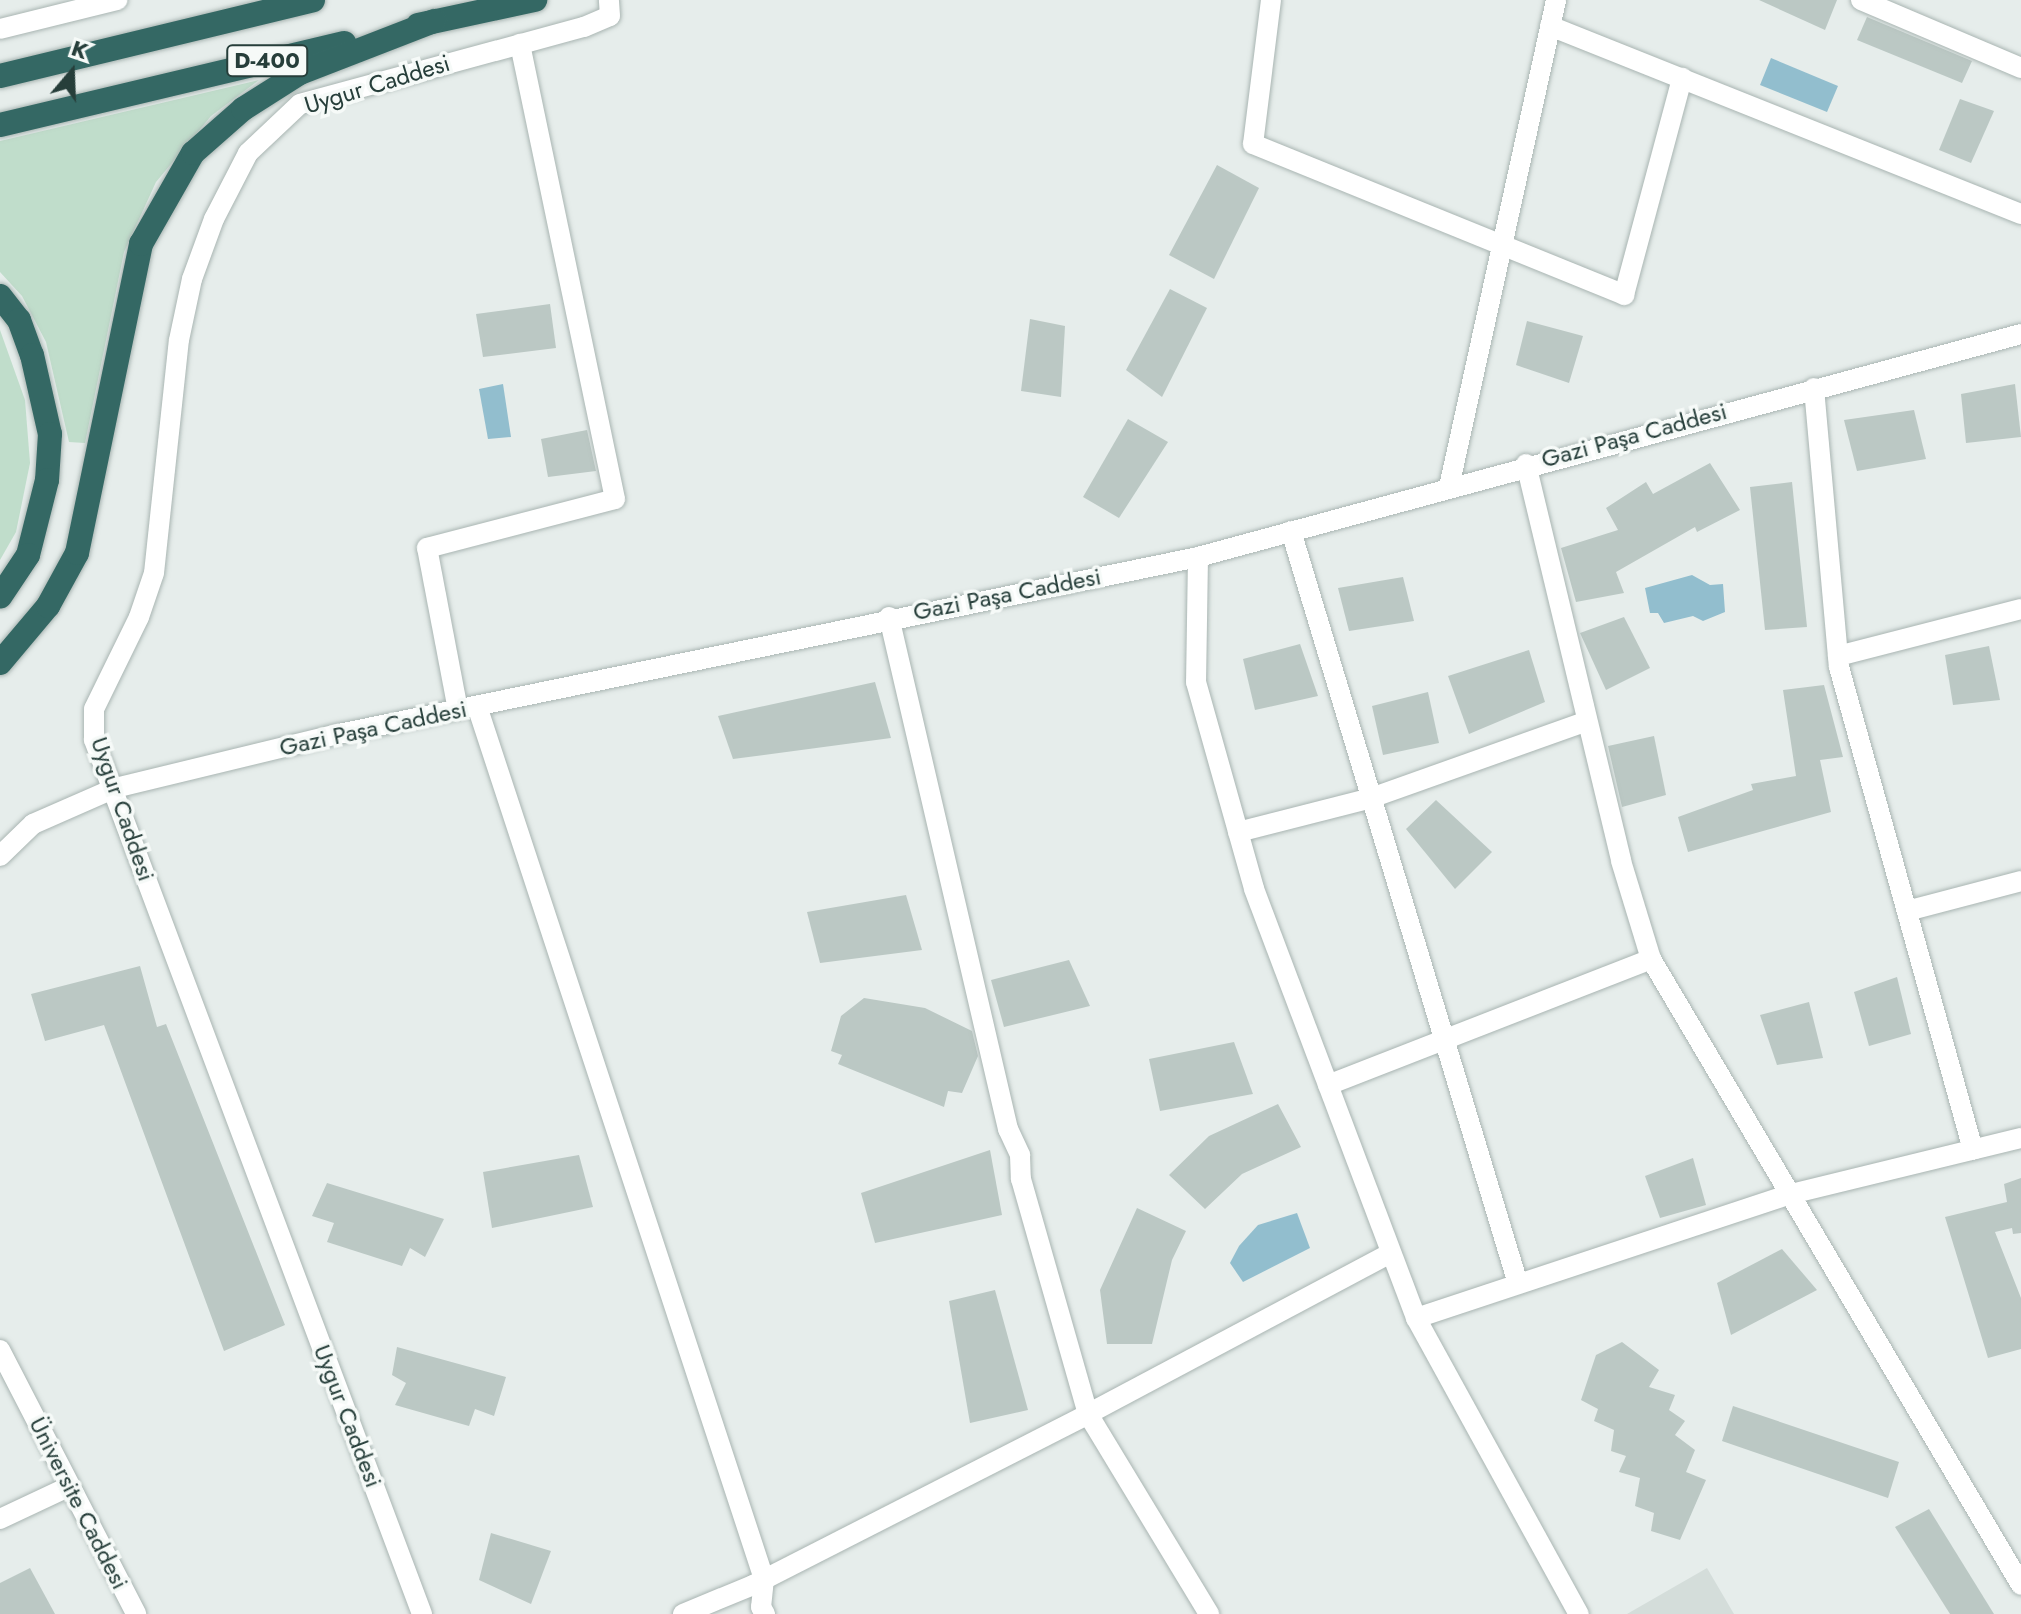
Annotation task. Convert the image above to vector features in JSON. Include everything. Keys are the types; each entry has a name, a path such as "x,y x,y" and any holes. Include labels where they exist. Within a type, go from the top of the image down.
{"highway":[{"path":"0,62 304,0"},
{"name":"D-400","path":"0,76 313,0"},
{"name":"D-400","path":"0,125 434,21 535,0"},
{"path":"0,663 48,606 77,553 141,244 193,153 243,109 300,73 434,21"},
{"path":"0,296 19,320 32,355 50,434 47,480 28,555 0,597"}],"street":[{"path":"0,29 117,0"},
{"name":"Uygur Caddesi","path":"422,1614 115,788 94,740 94,709 139,617 154,573 179,340 192,279 214,219 248,153 300,104 610,16 609,0"},
{"path":"1271,0 1253,144 1624,295 1682,78"},
{"path":"1449,487 1556,0 1545,0"},
{"path":"1861,0 2021,68"},
{"path":"1550,26 2021,214"},
{"path":"520,44 615,499 427,548 468,708 764,1579 761,1607 765,1614"},
{"name":"Gazi Paşa Caddesi","path":"0,856 33,824 115,788 889,617 1198,557 1526,464 2021,334"},
{"path":"1814,388 1838,656 1973,1150"},
{"path":"1526,464 1587,721 1651,959 2021,1585"},
{"path":"1291,531 1518,1284"},
{"path":"1198,557 1196,682 1254,889 1416,1318 1579,1614"},
{"path":"1838,656 2021,609"},
{"path":"889,617 1008,1129 1020,1155 1021,1179 1088,1414 1209,1614"},
{"path":"1238,832 1371,798 1587,721"},
{"path":"1907,911 2021,881"},
{"path":"1328,1085 1651,959"},
{"path":"1416,1318 1791,1194 2021,1138"},
{"path":"683,1614 764,1579 1088,1414 1391,1253"},
{"name":"Üniversite Caddesi","path":"0,1350 136,1614"},
{"path":"0,1519 70,1486"}],"shaded area":[{"path":"1707,1568 1734,1614 1627,1614"}],"green space":[{"path":"259,80 211,116 156,182 124,252 85,443 69,442 46,342 22,296 0,272 0,141"},
{"path":"0,330 25,400 30,463 16,532 0,560"}],"water":[{"path":"1771,58 1838,86 1827,112 1760,85"},
{"path":"503,384 511,437 488,439 479,389"},
{"path":"1692,575 1710,585 1723,584 1725,612 1703,621 1693,616 1664,623 1658,613 1650,613 1645,588"},
{"path":"1297,1213 1310,1248 1243,1282 1230,1263 1239,1246 1258,1225"}],"building":[{"path":"1759,0 1837,0 1825,30"},
{"path":"1867,17 1972,61 1962,83 1857,40"},
{"path":"1960,99 1994,111 1971,163 1939,150"},
{"path":"1217,165 1259,188 1214,279 1169,255"},
{"path":"1170,289 1207,308 1162,397 1126,370"},
{"path":"550,304 556,348 483,357 476,314"},
{"path":"1030,319 1065,326 1061,397 1021,391"},
{"path":"1527,321 1583,336 1569,383 1516,365"},
{"path":"2015,384 2021,437 1966,443 1961,394"},
{"path":"1914,410 1926,459 1857,471 1844,420"},
{"path":"1128,419 1168,442 1119,518 1083,497"},
{"path":"587,430 596,471 548,477 541,439"},
{"path":"1710,463 1740,510 1697,532 1695,527 1616,572 1624,593 1576,602 1561,548 1618,530 1606,508 1646,482 1653,494"},
{"path":"1792,482 1807,627 1765,630 1750,487"},
{"path":"1403,577 1414,621 1349,631 1338,588"},
{"path":"1624,617 1650,668 1606,690 1580,633"},
{"path":"1300,644 1318,696 1255,710 1243,659"},
{"path":"1989,646 2000,700 1953,705 1945,655"},
{"path":"1529,650 1545,702 1469,734 1448,676"},
{"path":"875,682 891,738 733,759 718,716"},
{"path":"1824,685 1843,757 1820,760 1831,812 1688,852 1678,817 1753,790 1751,784 1796,776 1783,690"},
{"path":"1428,692 1439,743 1383,755 1372,706"},
{"path":"1654,736 1666,795 1622,807 1608,746"},
{"path":"1436,800 1492,852 1455,889 1406,829"},
{"path":"906,895 922,950 820,963 807,912"},
{"path":"1069,960 1090,1006 1004,1027 991,980"},
{"path":"140,966 157,1027 166,1024 285,1325 224,1351 104,1025 45,1041 31,994"},
{"path":"1897,977 1911,1034 1869,1046 1854,992"},
{"path":"864,998 925,1008 972,1031 978,1056 962,1093 948,1091 944,1107 838,1064 842,1055 831,1051 841,1016"},
{"path":"1809,1002 1823,1058 1777,1065 1760,1015"},
{"path":"1234,1042 1253,1094 1160,1111 1149,1059"},
{"path":"1278,1104 1301,1147 1242,1174 1205,1209 1169,1175 1209,1136"},
{"path":"990,1150 1002,1215 875,1243 861,1193"},
{"path":"579,1155 593,1207 492,1228 483,1172"},
{"path":"1693,1158 1706,1205 1660,1218 1645,1176"},
{"path":"2021,1178 2021,1233 2013,1234 2012,1228 1995,1232 2021,1298 2021,1349 1988,1358 1945,1217 2007,1202 2004,1184"},
{"path":"327,1183 444,1219 425,1257 410,1248 402,1266 327,1242 334,1223 312,1216"},
{"path":"1137,1208 1186,1231 1172,1260 1152,1344 1107,1344 1100,1290"},
{"path":"1782,1249 1817,1290 1731,1335 1717,1283"},
{"path":"995,1290 1028,1410 970,1423 949,1301"},
{"path":"1622,1342 1659,1370 1649,1387 1675,1395 1669,1410 1685,1421 1675,1435 1695,1450 1686,1472 1706,1480 1680,1540 1651,1531 1654,1513 1635,1506 1640,1478 1619,1472 1626,1456 1611,1451 1614,1430 1594,1421 1598,1409 1581,1400 1596,1355"},
{"path":"397,1347 506,1377 494,1416 475,1409 469,1426 395,1405 406,1383 392,1375"},
{"path":"1733,1406 1899,1462 1888,1498 1722,1441"},
{"path":"1929,1509 1994,1614 1950,1614 1895,1527"},
{"path":"491,1533 551,1551 531,1604 479,1580"},
{"path":"30,1568 55,1614 0,1614 0,1583"}]}
